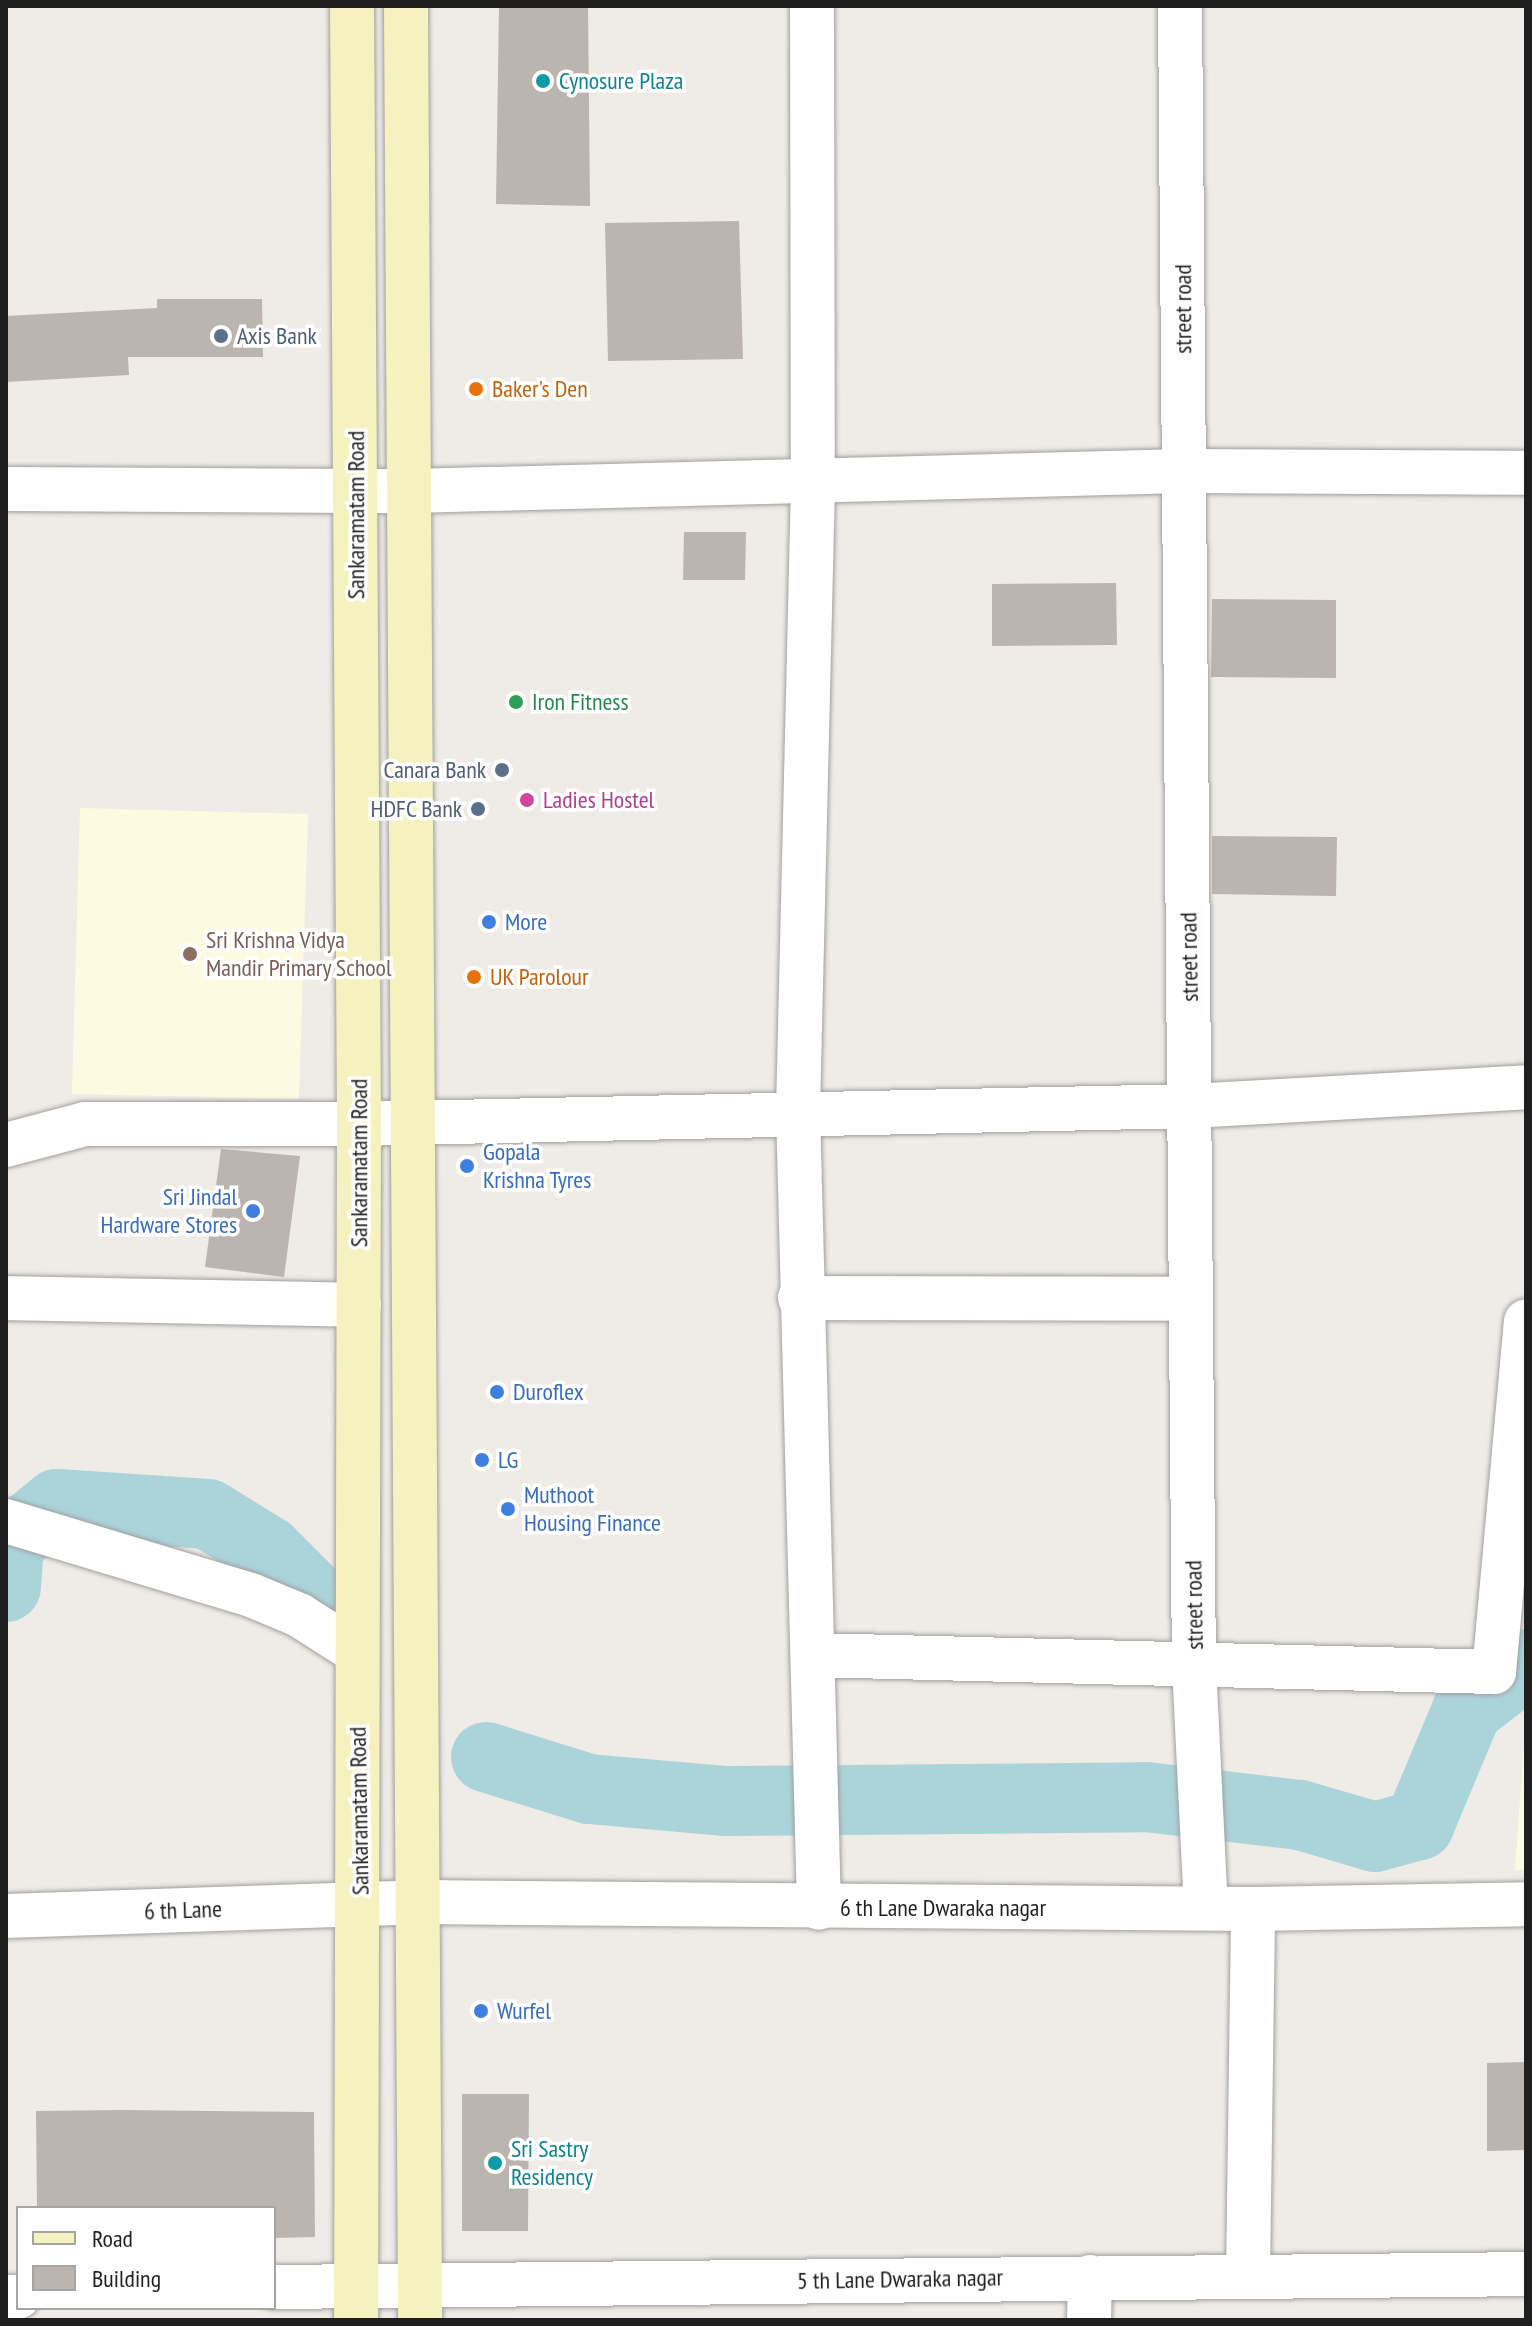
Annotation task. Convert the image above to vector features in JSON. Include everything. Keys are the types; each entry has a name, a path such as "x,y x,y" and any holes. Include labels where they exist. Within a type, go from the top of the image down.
{"main road":[{"name":"Sankaramatam Road","path":"352,6 359,1124 357,1652 360,1904 356,2302"},
{"path":"406,6 412,491 420,2302"}],"street":[{"path":"812,6 813,484 798,1111 800,1298 819,1908"},
{"name":"street road","path":"1180,6 1194,1665 1206,1908"},
{"path":"6,489 412,491 813,484 1184,471 1526,473"},
{"path":"6,1145 85,1124 359,1124 798,1111 1191,1106 1526,1087"},
{"path":"6,1298 359,1305"},
{"path":"800,1298 1191,1299"},
{"path":"813,1655 1494,1672 1526,1321"},
{"path":"6,1521 251,1595 299,1615 357,1652"},
{"name":"6 th Lane Dwaraka nagar","path":"360,1904 1253,1909 1526,1904"},
{"name":"6 th Lane","path":"6,1916 360,1904"},
{"path":"1248,2276 1253,1909"},
{"name":"5 th Lane Dwaraka nagar","path":"276,2287 356,2302 420,2302 1090,2277 1526,2274"},
{"path":"1089,2320 1090,2277"}],"shaded area":[{"name":"Sri Krishna Vidya Mandir Primary School","path":"80,808 308,814 299,1099 72,1094"},
{"path":"1526,1713 1526,1870 1515,1870"}],"building":[{"path":"499,6 588,6 590,206 496,204"},
{"path":"739,221 743,359 608,361 605,223"},
{"path":"157,299 262,299 263,357 128,357 129,375 6,382 6,316 157,308"},
{"path":"684,532 746,532 745,580 683,580"},
{"path":"1116,583 1117,645 992,646 992,584"},
{"path":"1212,599 1336,600 1336,678 1211,677"},
{"path":"1212,836 1337,837 1336,896 1212,894"},
{"name":"Sri Jindal Hardware Stores","path":"221,1149 300,1156 284,1277 205,1267"},
{"path":"1526,2062 1526,2150 1487,2151 1487,2063"},
{"name":"Sri Sastry Residency","path":"462,2094 529,2094 528,2231 462,2231"},
{"path":"36,2111 314,2112 315,2237 276,2238 276,2206 37,2206"}],"waterway":[{"path":"6,1587 9,1543 57,1504 208,1514 268,1551 314,1597"},
{"path":"486,1757 589,1789 726,1801 1146,1797 1300,1815 1375,1837 1419,1825 1467,1710 1526,1664"}],"place":[{"name":"Cynosure Plaza","path":"543,81"},
{"name":"Axis Bank","path":"221,336"},
{"name":"Baker's Den","path":"476,389"},
{"name":"Iron Fitness","path":"516,702"},
{"name":"Canara Bank","path":"502,770"},
{"name":"Ladies Hostel","path":"527,800"},
{"name":"HDFC Bank","path":"478,809"},
{"name":"More","path":"489,922"},
{"name":"Sri Krishna Vidya Mandir Primary School","path":"190,954"},
{"name":"UK Parolour","path":"474,977"},
{"name":"Gopala Krishna Tyres","path":"467,1166"},
{"name":"Sri Jindal Hardware Stores","path":"253,1211"},
{"name":"Duroflex","path":"497,1392"},
{"name":"LG","path":"482,1460"},
{"name":"Muthoot Housing Finance","path":"508,1509"},
{"name":"Wurfel","path":"481,2011"},
{"name":"Sri Sastry Residency","path":"495,2163"}]}
